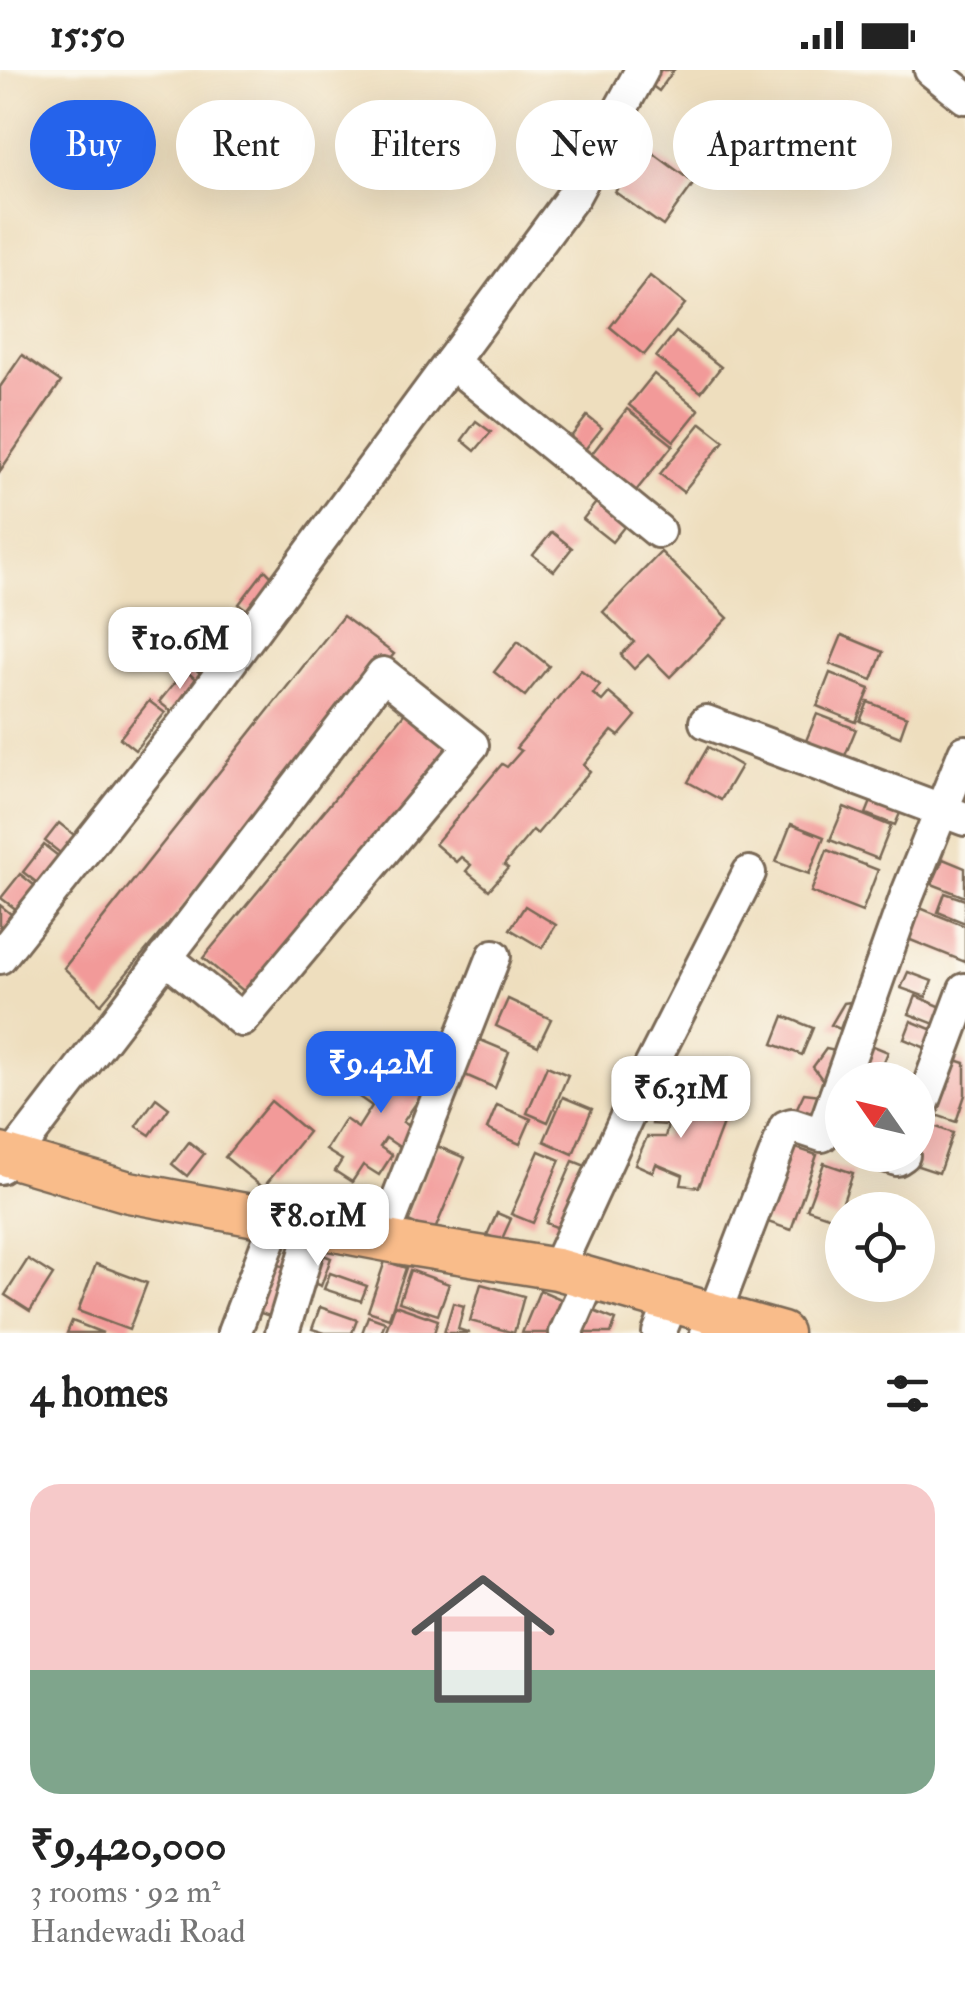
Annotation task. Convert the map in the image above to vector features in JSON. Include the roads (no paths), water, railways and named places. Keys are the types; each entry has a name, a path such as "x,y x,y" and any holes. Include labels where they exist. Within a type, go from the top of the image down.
{"main road":[{"path":"4,1160 129,1192 574,1274 666,1317 782,1333"}],"street":[{"path":"0,958 188,719 574,194 642,70"},
{"path":"931,70 965,96"},
{"path":"451,362 658,531"},
{"path":"4,1160 166,957 382,674 472,744 242,1020 166,957"},
{"path":"706,722 952,815"},
{"path":"860,1062 952,815 965,752"},
{"path":"566,1333 574,1274 643,1082 749,873"},
{"path":"382,1240 494,956"},
{"path":"935,1070 965,990"},
{"path":"711,1323 786,1128 792,1125 825,1136"},
{"path":"234,1333 296,1224"},
{"path":"282,1333 296,1224"}]}
